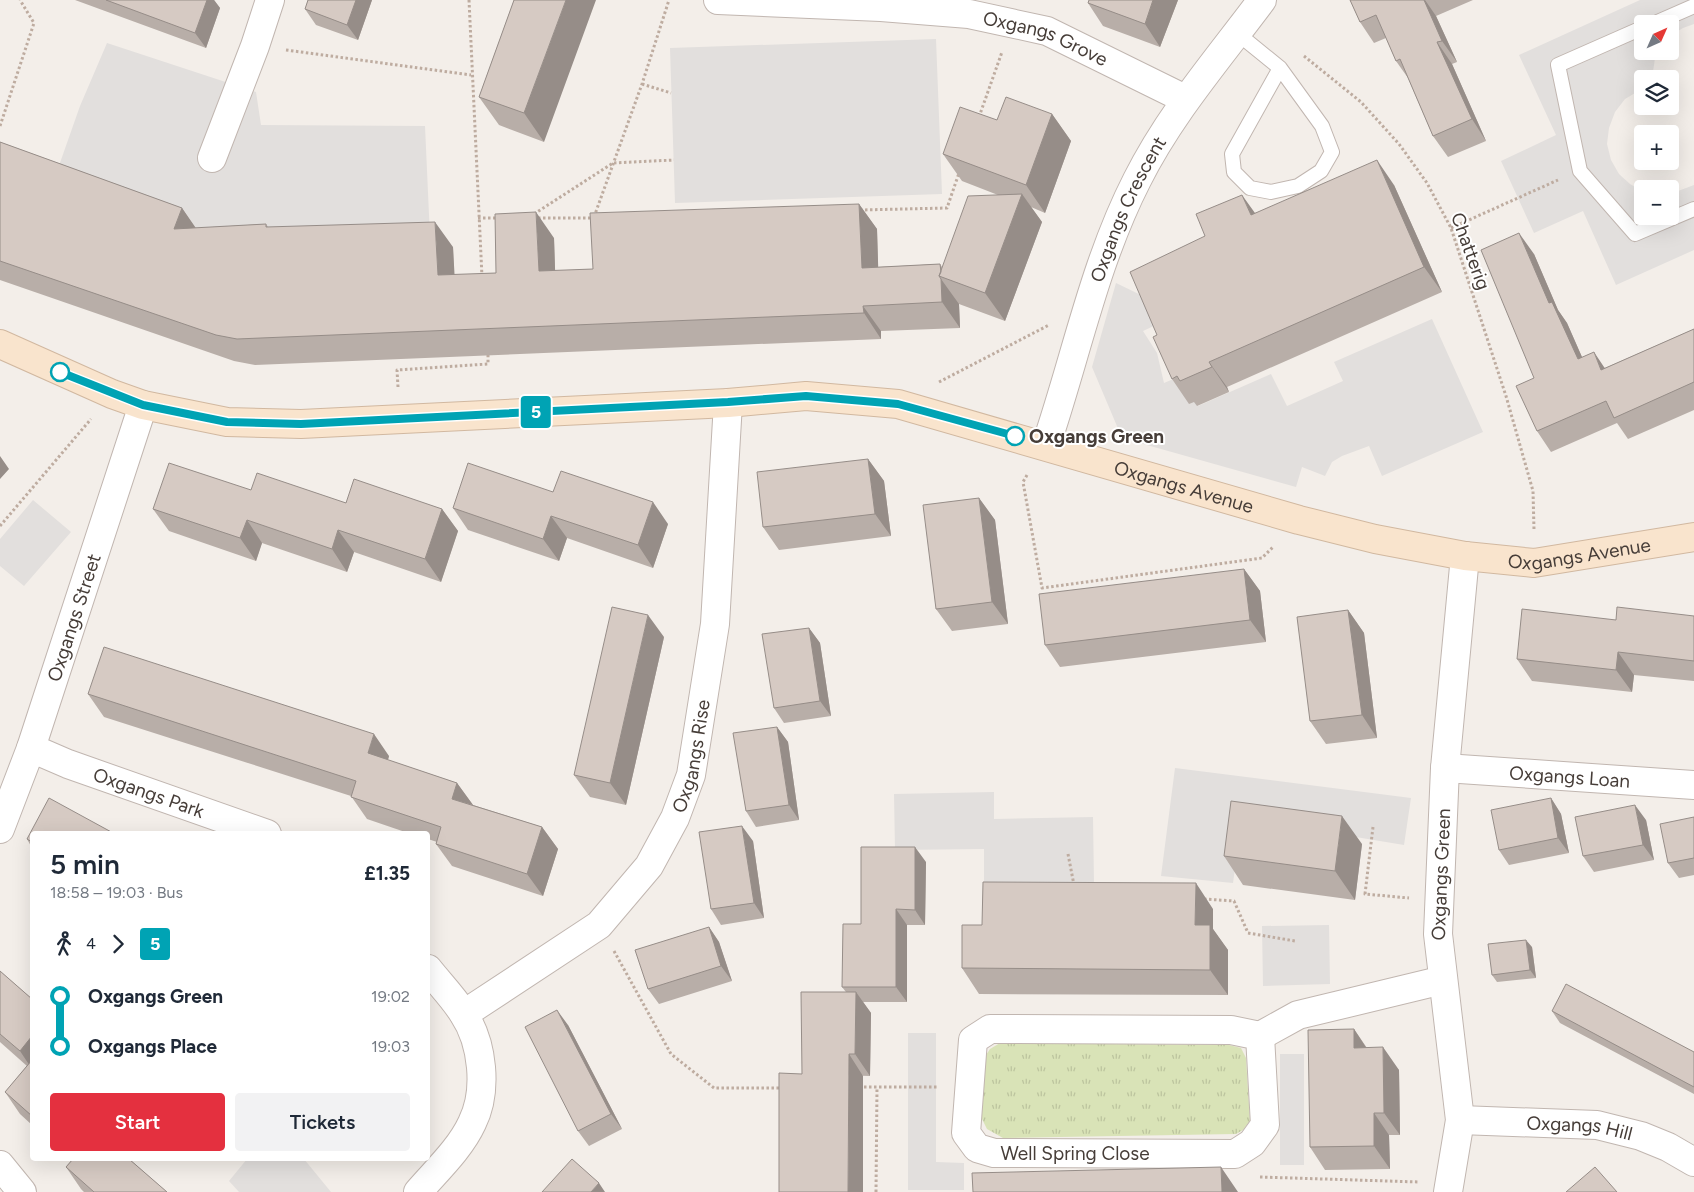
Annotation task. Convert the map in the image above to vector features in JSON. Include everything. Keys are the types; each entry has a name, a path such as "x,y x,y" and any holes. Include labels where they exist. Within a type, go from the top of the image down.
{"street":[{"path":"212,158 255,46 270,0"},
{"name":"Oxgangs Grove","path":"718,0 882,7 969,14 1047,31 1185,99"},
{"name":"Oxgangs Crescent","path":"1046,445 1103,259 1137,180 1185,99 1262,0"},
{"name":"Oxgangs Avenue","path":"0,344 112,394 143,405 227,422 301,424 728,402 806,396 898,404 1046,445 1299,520 1375,539 1465,556 1534,563 1694,537"},
{"name":"Oxgangs Rise","path":"464,1014 599,925 649,866 675,818 691,774 715,624 728,402"},
{"name":"Oxgangs Street","path":"0,829 31,748 143,405"},
{"name":"Oxgangs Green","path":"1449,1188 1460,1120 1438,934 1445,768 1465,556"},
{"name":"Oxgangs Park","path":"31,748 68,764 258,831"},
{"name":"Oxgangs Loan","path":"1445,768 1694,785"},
{"path":"418,1192 453,1151 472,1123 479,1096 481,1071 477,1045 464,1014 430,971"},
{"path":"1260,1036 1298,1015 1443,980"},
{"name":"Well Spring Close","path":"990,1029 1231,1030 1260,1036 1265,1125 1252,1143 1235,1154 994,1153 977,1148 966,1133 973,1040 990,1029"},
{"name":"Oxgangs Hill","path":"1460,1120 1597,1125 1641,1136 1668,1147 1694,1162"},
{"path":"0,1164 22,1192"}],"lane":[{"path":"1674,15 1694,6"},
{"path":"1634,32 1558,65 1580,170 1635,234 1694,208"},
{"path":"1237,33 1280,68 1322,126 1332,152 1321,171 1298,186 1271,192 1250,188 1234,172 1232,154 1280,68"}],"path":[{"path":"0,126 34,22 20,0"},
{"path":"469,0 482,282"},
{"path":"594,218 642,84 669,0"},
{"path":"976,125 1012,24"},
{"path":"255,46 471,75"},
{"name":"Chatterig","path":"1303,55 1361,102 1399,144 1427,183 1451,228 1506,396 1533,491 1534,532"},
{"path":"642,84 671,93"},
{"path":"603,218 528,218 613,163 674,160"},
{"path":"1451,228 1580,170"},
{"path":"859,210 947,208 960,171"},
{"path":"478,218 498,218"},
{"path":"898,404 1088,305"},
{"path":"407,386 398,387 397,370 488,364 488,355"},
{"path":"0,526 112,394"},
{"path":"1046,445 1023,482 1042,588 1262,558 1299,520"},
{"path":"1373,827 1365,894 1440,900"},
{"path":"1068,854 1075,889"},
{"path":"1194,898 1234,901 1248,933 1294,941"},
{"path":"599,925 671,1054 714,1088 791,1088"},
{"path":"858,1088 970,1087"},
{"path":"876,1192 877,1088"},
{"path":"1264,1177 1449,1188"}],"green space":[{"path":"1000,1043 1229,1045 1241,1048 1246,1058 1250,1121 1243,1130 1236,1134 1003,1138 987,1129 980,1115 982,1061 990,1049"}],"shaded area":[{"path":"1640,0 1694,0 1694,24 1679,30 1679,15 1634,15 1634,60 1655,60 1653,70 1634,70 1634,94 1625,99 1615,112 1609,128 1607,144 1611,160 1619,174 1634,186 1634,225 1679,225 1679,191 1694,185 1694,250 1616,285 1583,211 1534,233 1501,161 1556,135 1519,55"},
{"path":"936,39 942,194 675,203 670,48"},
{"path":"107,43 256,92 261,125 425,126 430,237 232,243 55,177 80,106"},
{"path":"1116,283 1147,298 1158,324 1143,331 1157,353 1164,383 1178,377 1189,403 1195,401 1198,406 1271,374 1287,406 1343,381 1334,362 1432,319 1483,432 1382,476 1369,446 1342,456 1332,462 1325,476 1302,467 1296,487 1122,438 1092,367"},
{"path":"33,500 71,532 24,586 0,566 0,539"},
{"path":"1175,768 1411,798 1404,845 1242,818 1233,883 1161,876"},
{"path":"994,792 994,819 1093,817 1094,884 984,886 984,849 895,850 894,794"},
{"path":"1329,925 1330,984 1263,986 1262,926"},
{"path":"908,1033 936,1033 936,1162 964,1163 964,1190 908,1190"},
{"path":"1280,1054 1304,1054 1304,1165 1280,1165"},
{"path":"245,1161 306,1161 331,1192 239,1192 229,1181"}],"building":[{"path":"106,0 207,0 195,33"},
{"path":"308,0 356,0 347,25 305,9"},
{"path":"514,0 566,0 524,113 479,97"},
{"path":"1089,0 1153,0 1145,24 1088,3"},
{"path":"1350,0 1424,0 1442,41 1437,42 1472,119 1433,136 1400,59 1396,61 1376,15 1360,22"},
{"path":"1006,97 1052,114 1026,185 943,154 960,107 997,120"},
{"path":"0,142 182,208 174,229 266,224 266,227 435,222 438,275 496,273 495,214 536,212 539,271 593,269 590,213 859,204 862,268 940,264 941,272 939,276 941,279 942,302 863,306 864,313 237,339 216,335 0,261"},
{"path":"1377,160 1424,267 1209,362 1212,367 1180,381 1177,376 1172,379 1153,337 1157,335 1130,272 1205,236 1196,214 1242,195 1251,215"},
{"path":"1022,194 985,293 939,276 968,196"},
{"path":"1519,233 1549,303 1552,302 1578,359 1594,352 1601,370 1694,329 1694,382 1614,418 1606,401 1537,431 1516,386 1534,378 1481,250"},
{"path":"868,459 875,514 763,527 757,472"},
{"path":"169,463 251,490 257,473 346,503 354,479 442,509 425,559 338,530 332,549 247,520 240,538 153,509"},
{"path":"468,463 553,492 561,471 653,502 638,545 551,516 543,539 453,508"},
{"path":"979,498 992,602 936,609 923,505"},
{"path":"1244,569 1250,620 1045,645 1039,594"},
{"path":"612,607 648,615 610,783 574,775"},
{"path":"1617,607 1694,616 1694,661 1618,652 1616,670 1517,659 1522,609 1616,620"},
{"path":"1348,610 1362,715 1310,721 1297,617"},
{"path":"809,628 820,701 774,708 762,634"},
{"path":"104,647 374,734 368,753 457,783 452,799 542,827 527,874 436,844 441,827 351,797 356,781 88,694"},
{"path":"777,727 789,805 746,811 733,733"},
{"path":"49,798 110,831 31,831"},
{"path":"1551,798 1558,838 1499,850 1491,810"},
{"path":"1231,801 1342,816 1335,871 1224,856"},
{"path":"1635,805 1643,845 1583,856 1575,817"},
{"path":"1694,817 1694,858 1668,863 1660,824"},
{"path":"742,826 754,903 711,909 699,832"},
{"path":"861,847 915,847 915,910 896,909 896,987 842,987 843,924 861,924"},
{"path":"983,882 1196,883 1195,925 1210,925 1210,970 962,968 962,925 982,925"},
{"path":"709,927 721,966 648,989 635,950"},
{"path":"1526,940 1530,970 1492,975 1488,944"},
{"path":"0,971 30,997 30,1038 20,1051 0,1034"},
{"path":"1566,984 1694,1052 1694,1087 1552,1011"},
{"path":"801,992 856,992 855,1054 849,1054 848,1192 779,1192 779,1073 802,1074"},
{"path":"557,1010 611,1114 578,1131 525,1027"},
{"path":"1354,1029 1354,1048 1383,1047 1384,1113 1374,1113 1374,1146 1310,1147 1308,1030"},
{"path":"30,1062 30,1114 5,1092"},
{"path":"572,1159 599,1183 591,1192 542,1192"},
{"path":"71,1161 131,1161 167,1192 94,1192 66,1167"},
{"path":"1221,1167 1222,1192 973,1192 972,1173"},
{"path":"1595,1167 1617,1192 1566,1192"}],"bus line":[{"name":"5","path":"60,372 143,405 227,422 301,424 728,402 806,396 898,404 1015,436"}],"place":[{"name":"Oxgangs Green","path":"1015,436"}]}
